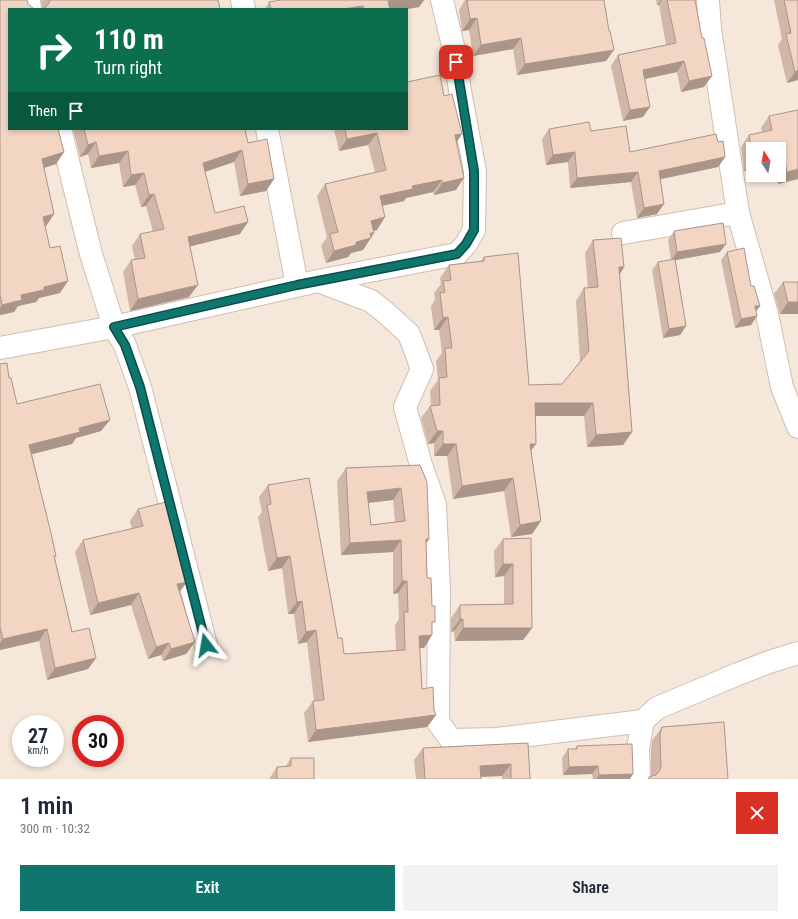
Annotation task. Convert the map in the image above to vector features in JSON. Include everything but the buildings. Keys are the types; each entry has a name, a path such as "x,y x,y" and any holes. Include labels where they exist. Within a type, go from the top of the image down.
{"street":[{"path":"0,348 114,327 297,285 457,254 466,244 474,230 474,171 454,50 442,0"},
{"path":"708,0 710,29 738,213 767,314 782,387 798,427"},
{"path":"60,130 91,254 114,327 125,345 140,387 206,645"},
{"path":"267,130 297,285"},
{"path":"623,233 738,213"},
{"path":"318,281 371,302 386,313 409,334 422,369 405,407 421,465 436,505 439,589 438,722 451,740 497,738 643,721 657,708 751,669 798,654"},
{"path":"639,779 638,748 643,721"}],"shaded area":[{"path":"0,0 798,0 798,779 0,779"}],"route":[{"path":"206,645 140,387 125,345 114,327 297,285 457,254 466,244 474,230 475,185 456,62"}]}
